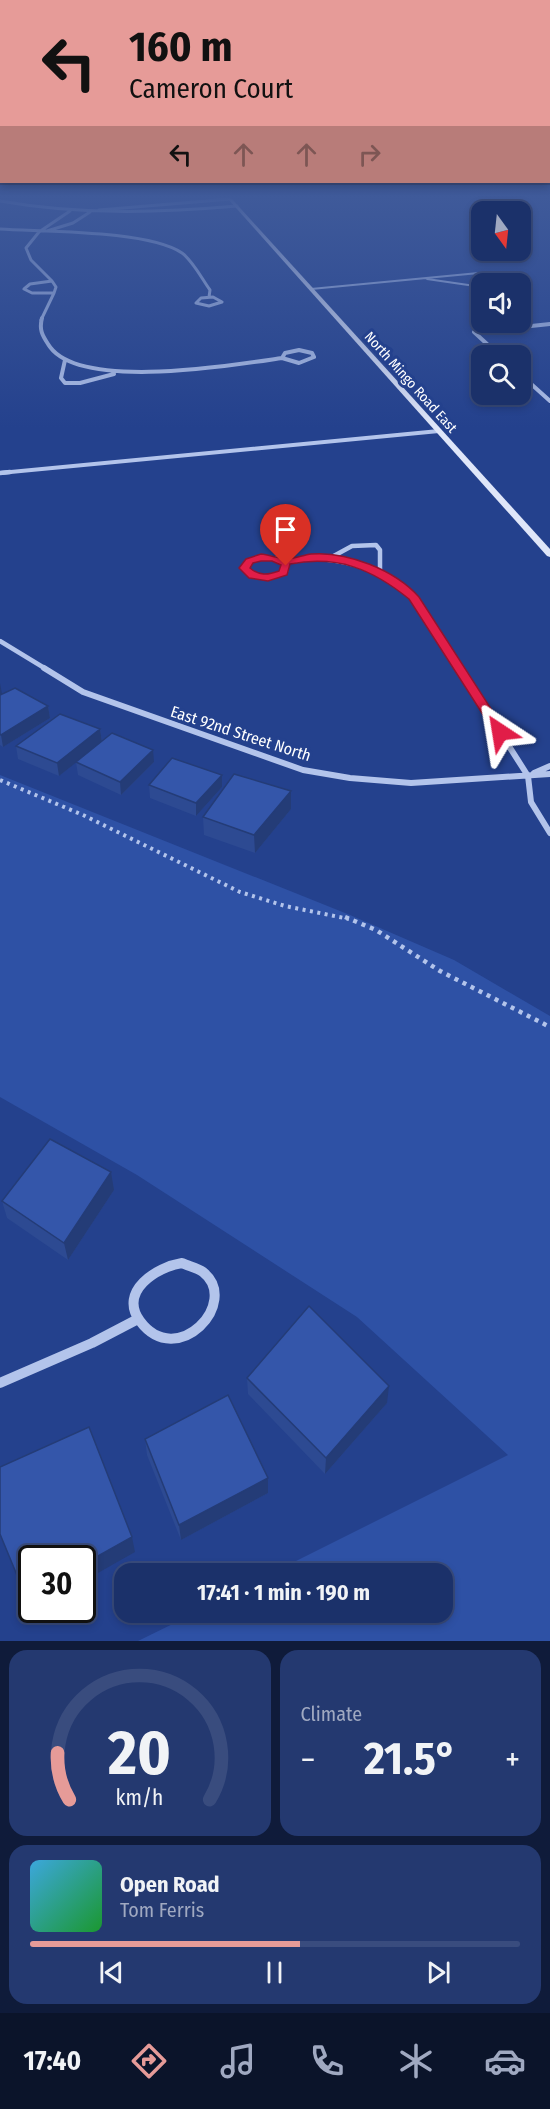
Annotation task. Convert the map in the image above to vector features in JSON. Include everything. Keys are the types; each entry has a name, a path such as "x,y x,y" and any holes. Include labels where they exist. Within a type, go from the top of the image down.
{"street":[{"path":"47,276 56,286 55,293 40,323 41,334 49,350 64,360 117,373"},
{"path":"200,276 210,290 209,297"},
{"name":"North Mingo Road East","path":"299,276 550,554"},
{"path":"52,281 30,284 24,289 32,293 55,293"},
{"path":"209,297 220,299 222,302 209,306 196,303 198,300 209,297"},
{"path":"488,345 474,332 550,324"},
{"path":"64,360 61,378 64,383 80,383 117,373 190,371 282,358 299,363 314,357 312,353 299,350 285,352 282,358"},
{"path":"531,384 550,401"},
{"path":"544,396 550,395"},
{"path":"0,473 439,431"},
{"path":"330,558 339,551 364,543 376,545 380,550 380,574"},
{"path":"284,562 286,571 273,577 253,576 245,569 249,561 261,557 284,562 312,557 330,558 356,563 380,574 413,597 528,776 531,802 550,833"},
{"name":"East 92nd Street North","path":"0,641 83,692 303,770 350,778 411,783 470,781 550,774"},
{"path":"528,776 550,766"},
{"path":"182,1263 200,1270 210,1280 215,1292 214,1307 208,1320 197,1331 177,1339 162,1337 149,1331 138,1319 135,1307 136,1293 143,1280 154,1270 168,1264 182,1263"},
{"path":"0,1383 92,1343 138,1319"}],"lane":[{"path":"311,289 453,276"},
{"path":"421,278 471,285"}],"path":[{"path":"0,780 83,815 240,892 285,906 342,916 376,930 440,971 550,1027"}],"shaded area":[{"path":"0,775 350,915 454,960 550,1016 550,1641 138,1641 175,1623 453,1623 453,1563 292,1563 508,1455 357,1317 137,1175 0,1097"}],"building":[{"path":"15,688 48,706 1,735 0,695"},
{"path":"60,714 100,729 57,763 16,746"},
{"path":"112,733 153,750 120,782 76,762"},
{"path":"172,758 222,775 196,803 149,785"},
{"path":"234,774 291,791 254,835 203,817"},
{"path":"50,1139 111,1172 64,1243 2,1201"},
{"path":"309,1306 389,1386 326,1458 247,1378"},
{"path":"228,1395 268,1478 179,1525 145,1439"},
{"path":"89,1427 132,1537 96,1557 96,1545 18,1545 18,1578 0,1534 0,1467"}],"route":[{"path":"286,566 284,573 268,578 253,576 246,572 245,568 249,561 261,557 284,562 312,557 336,558 356,563 395,583 413,597 500,732"}]}
